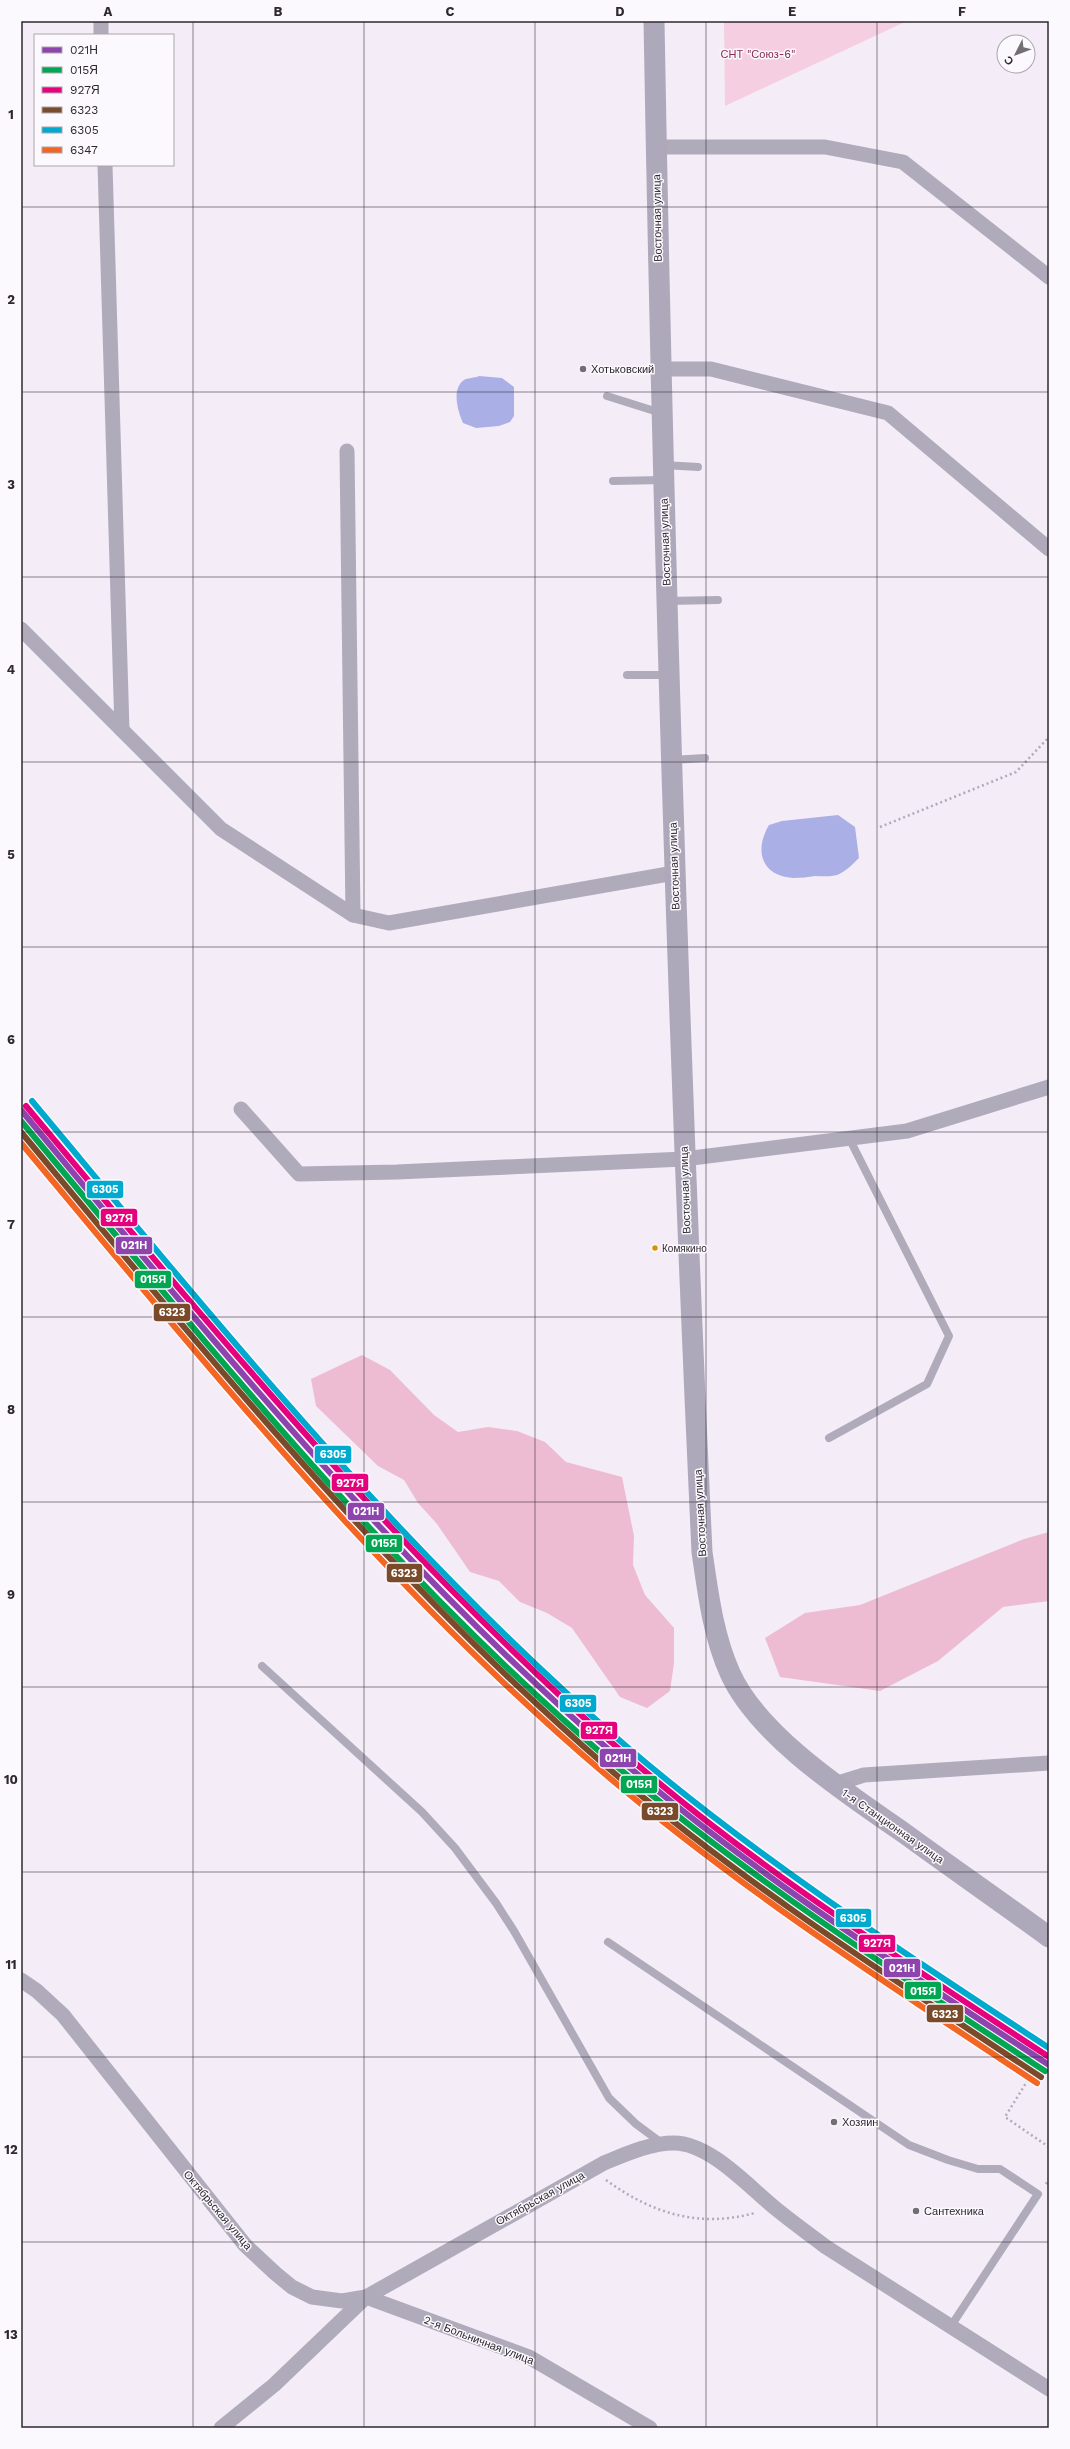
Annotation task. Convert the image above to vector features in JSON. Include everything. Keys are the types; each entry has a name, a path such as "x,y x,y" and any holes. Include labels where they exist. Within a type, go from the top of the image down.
{"main road":[{"name":"Восточная улица","path":"654,21 661,413 674,873 684,1159 702,1552 709,1602 718,1640 730,1673 748,1702"},
{"name":"1-я Станционная улица","path":"748,1702 778,1736 835,1784 1049,1937"}],"street":[{"path":"101,21 101,34"},
{"path":"656,147 825,147 902,162 1049,277"},
{"path":"105,166 122,730"},
{"path":"660,369 711,369 888,414 1049,549"},
{"path":"347,450 353,915"},
{"path":"21,629 221,829 353,915 389,922 674,873"},
{"path":"241,1110 299,1174 404,1172 684,1159 906,1131 1049,1087"},
{"path":"835,1784 864,1775 1049,1763"},
{"name":"Октябрьская улица","path":"21,1980 63,2015 245,2245 292,2287 312,2297 342,2301 366,2297 591,2169 626,2154 664,2144 676,2143 693,2147 715,2158 774,2208 826,2247 1049,2389"},
{"path":"221,2428 274,2385 366,2297"},
{"name":"2-я Больничная улица","path":"366,2297 529,2357 650,2428"}],"lane":[{"path":"607,396 661,413"},
{"path":"613,481 698,467"},
{"path":"667,601 718,600"},
{"path":"627,675 669,675"},
{"path":"671,760 705,758"},
{"path":"829,1438 927,1384 950,1336 849,1138"},
{"path":"262,1666 422,1812 455,1848 496,1903 514,1931 609,2098 636,2124 664,2144"},
{"path":"608,1942 909,2145 948,2160 978,2169 1000,2169 1038,2194 951,2326"}],"path":[{"path":"880,827 1016,772 1049,737"},
{"path":"1048,2048 1005,2117 1049,2147"},
{"path":"591,2169 623,2192 658,2211 695,2218 730,2219 774,2208"}],"green space":[{"name":"СНТ \"Союз-6\"","path":"724,21 907,21 725,106"}],"shaded area":[{"path":"362,1355 390,1370 434,1415 458,1432 488,1427 517,1431 545,1442 566,1462 622,1477 634,1536 633,1565 645,1595 674,1628 674,1663 670,1691 647,1708 620,1697 572,1628 547,1613 520,1602 499,1581 470,1572 437,1524 418,1503 404,1480 378,1466 316,1406 311,1379"},
{"path":"1049,1532 1049,1601 1003,1607 938,1661 880,1691 780,1677 765,1638 805,1613 860,1605 1024,1539"}],"water":[{"path":"479,376 502,378 514,387 514,416 510,422 499,426 476,428 463,423 459,413 457,401 458,389 464,380"},
{"path":"838,815 855,827 859,858 846,870 834,876 793,878 782,876 767,867 763,860 762,844 764,834 769,825 782,821"}],"transit line":[{"name":"6305","path":"32,1101 172,1269 316,1436 390,1517 466,1596 544,1673 626,1746 727,1828 833,1904 940,1977 1049,2048"},
{"name":"927Я","path":"26,1106 167,1274 310,1439 384,1520 460,1599 538,1675 619,1749 669,1792 774,1872 883,1948 1049,2057"},
{"name":"021Н","path":"21,1110 233,1363 305,1445 379,1527 456,1606 534,1682 616,1756 667,1799 720,1840 828,1918 1049,2065"},
{"name":"015Я","path":"21,1121 232,1373 304,1455 377,1536 453,1615 532,1691 614,1764 717,1846 825,1924 1045,2071"},
{"name":"6323","path":"21,1132 159,1298 301,1462 449,1619 526,1695 607,1767 658,1810 711,1851 819,1929 1041,2077"},
{"name":"6347","path":"21,1143 228,1390 300,1471 372,1550 447,1628 525,1702 605,1774 709,1857 816,1935 1037,2083"}],"place":[{"name":"Хотьковский","path":"583,369"},
{"name":"Комякино","path":"655,1248"},
{"name":"Хозяин","path":"834,2122"},
{"name":"Сантехника","path":"916,2211"}]}
